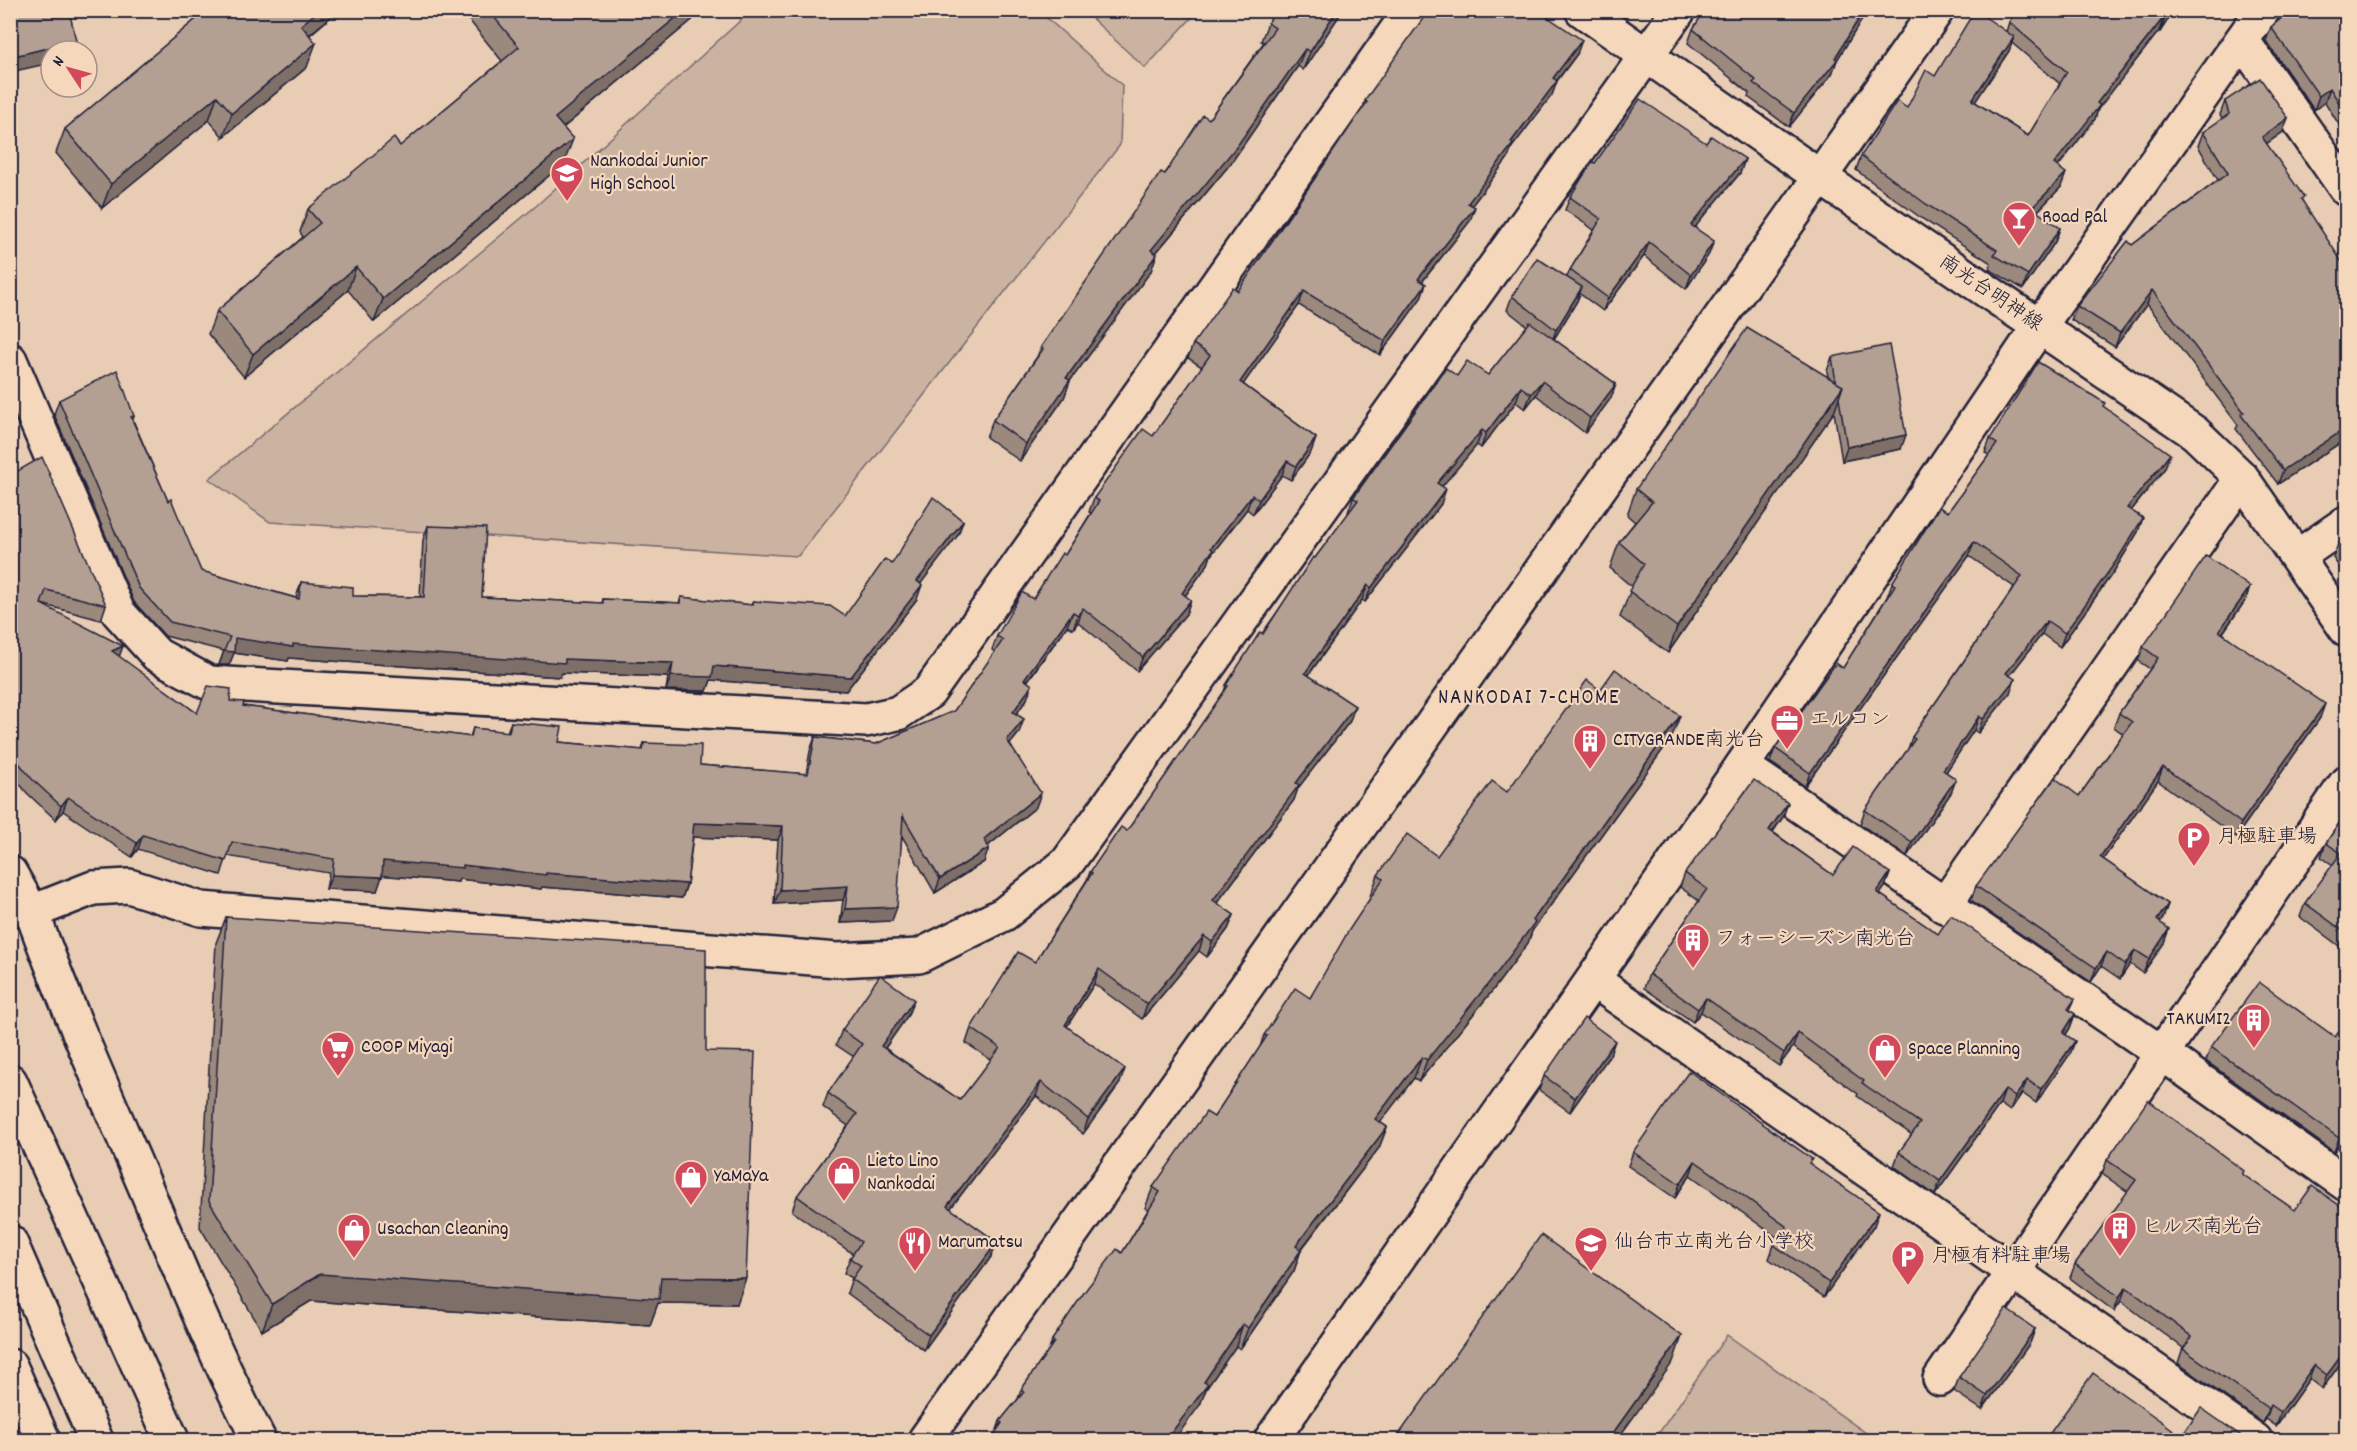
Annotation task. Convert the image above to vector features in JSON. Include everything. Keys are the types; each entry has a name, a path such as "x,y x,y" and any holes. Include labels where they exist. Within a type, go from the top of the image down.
{"street":[{"path":"10,360 118,612 157,655 209,683 866,720 898,713 929,692 1411,10"},
{"name":"南光台明神線","path":"1582,10 1820,177 2195,433 2242,478 2346,629"},
{"path":"32,912 93,888 129,886 201,909 837,960 919,956 1004,914 1067,863 1679,10"},
{"path":"925,1440 1936,10"},
{"path":"1270,1440 1742,766 2039,327 2263,10"},
{"path":"2242,40 2346,189"},
{"path":"1944,906 2242,478"},
{"path":"2297,557 2346,523"},
{"path":"1742,766 2163,1054 2346,1184"},
{"path":"1940,1379 2346,783"},
{"path":"10,873 32,912 59,986 183,1276 233,1390 259,1440"},
{"path":"1593,980 2255,1440"},
{"path":"10,1081 172,1440"},
{"path":"10,1242 96,1440"},
{"path":"10,1366 43,1440"}],"shaded area":[{"path":"751,11 1039,11 1122,85 1120,145 798,556 270,522 209,479 536,206"},
{"path":"1084,11 1198,11 1145,68"},
{"path":"1727,1335 1876,1440 1654,1440"}],"building":[{"path":"10,10 69,10 76,39 39,39 39,50 10,57"},
{"path":"207,10 319,10 301,25 316,43 232,113 217,96 111,184 65,129"},
{"path":"488,10 685,10 555,118 573,139 383,299 356,267 253,354 217,311 320,223 308,209 394,138 400,146 519,47"},
{"path":"1276,10 1337,10 1310,52 1305,49 1237,146 1151,250 1157,254 1066,378 1070,380 1026,444 993,420 1161,172 1165,174 1203,115 1209,119 1275,28 1268,23"},
{"path":"1429,10 1537,10 1582,40 1553,78 1557,81 1511,142 1513,144 1468,203 1475,207 1418,279 1426,284 1385,341 1304,291 1240,382 1316,438 1296,466 1287,461 1259,500 1252,495 1211,548 1213,550 1182,593 1191,600 1143,657 1083,608 1078,615 1073,612 1024,679 1032,685 1013,712 1024,719 1007,740 1041,793 984,839 989,848 940,879 903,816 897,907 845,909 848,886 780,890 783,826 694,823 687,884 546,873 546,875 463,865 463,868 383,861 382,877 332,875 334,859 232,842 226,861 143,835 137,843 68,797 61,806 32,779 10,752 10,458 16,472 42,457 106,605 46,590 41,604 123,646 112,651 197,713 208,686 231,689 230,701 244,702 243,706 471,737 473,728 509,732 511,722 562,727 559,742 643,750 644,743 701,745 700,765 808,774 815,737 876,744 954,711 1003,640 997,636 1022,592 1033,599 1062,553 1065,555 1099,501 1094,498 1143,429 1153,436 1210,355 1193,344 1233,287 1238,291 1367,102 1365,101 1368,96"},
{"path":"1705,10 1864,10 1835,58 1837,60 1794,113 1753,83 1756,80 1693,29"},
{"path":"1975,10 2014,37 1972,100 2028,136 2067,72 2009,22 2017,10 2170,10 2097,103 2100,105 2054,164 2066,173 2032,208 2060,228 2028,275 1994,255 1997,250 1926,204 1861,156 1897,101 1907,108 1926,70 1935,76"},
{"path":"2291,10 2346,10 2346,114 2330,88 2319,96 2271,27"},
{"path":"2260,78 2288,118 2262,137 2304,197 2301,199 2346,268 2346,428 2283,470 2241,415 2244,412 2152,290 2120,333 2077,306 2128,241 2132,245 2228,173 2203,132 2229,114 2225,101"},
{"path":"1640,99 1706,143 1711,136 1745,159 1691,225 1714,241 1691,275 1649,242 1608,298 1570,270 1601,219 1570,197 1592,162 1595,163"},
{"path":"1537,258 1582,287 1556,330 1512,296"},
{"path":"1530,322 1616,384 1590,418 1542,381 1531,394 1521,387 1486,433 1482,430 1437,483 1446,489 1371,588 1368,585 1305,673 1355,706 1296,783 1299,785 1213,900 1234,915 1212,942 1204,936 1147,1004 1099,969 1065,1025 1125,1069 1088,1119 1041,1082 947,1206 997,1242 929,1335 852,1279 861,1266 850,1258 861,1242 797,1196 857,1114 828,1093 862,1044 842,1030 880,975 914,1000 881,1046 960,1100 1000,1048 971,1028 1018,952 1035,962 1092,873 1090,872 1121,827 1127,831 1228,686 1226,685 1260,632 1263,634 1313,557 1315,558 1358,500 1353,498 1446,368 1457,376 1467,361 1488,375"},
{"path":"1747,328 1843,386 1677,627 1629,591 1644,564 1619,542 1652,502 1636,489"},
{"path":"1889,345 1906,435 1847,447 1839,398 1843,386 1836,382 1832,357"},
{"path":"2038,362 2105,403 2103,406 2170,454 2127,508 2143,518 2119,557 2065,633 2047,621 2006,673 2015,679 1983,719 1979,716 1943,770 1956,779 1912,842 1865,810 1915,739 1912,737 2022,576 1974,542 1810,773 1775,748 1836,663 1843,668 1895,585 1892,583 1939,507 1948,512 1997,444 1990,439"},
{"path":"117,370 134,416 131,417 168,501 171,499 201,571 299,599 301,582 353,587 353,596 424,597 428,526 486,528 482,597 603,603 603,599 681,603 681,597 752,605 753,601 830,606 845,616 885,559 892,564 933,497 963,521 917,581 922,585 851,677 714,666 712,677 671,676 673,663 565,659 565,663 293,644 293,647 235,638 234,652 224,651 230,637 170,622 139,588 59,400"},
{"path":"2346,538 2346,556 2338,544"},
{"path":"2206,556 2250,587 2219,631 2325,704 2241,823 2163,767 2100,857 2168,904 2157,920 2169,929 2149,959 2135,950 2125,965 2107,952 2096,968 1976,886 2055,778 2079,796 2132,722 2119,713 2158,658 2143,647"},
{"path":"1615,669 1680,716 1500,969 1427,1060 1422,1057 1375,1119 1387,1127 1296,1246 1301,1250 1248,1328 1243,1324 1204,1382 1208,1384 1166,1440 990,1440 1002,1423 1000,1421 1024,1392 1021,1390 1085,1291 1117,1249 1122,1253 1160,1192 1153,1187 1206,1112 1214,1117 1267,1036 1264,1035 1295,988 1310,998 1349,930 1383,879 1378,875 1407,834 1437,856 1492,781 1507,792 1587,680 1600,690"},
{"path":"1754,780 1788,803 1769,830 1833,875 1853,847 1890,873 1877,892 1938,934 1951,915 2075,999 2068,1009 2075,1014 2063,1033 2075,1041 2041,1089 2027,1080 2015,1097 2005,1090 1940,1181 1899,1152 1920,1123 1862,1083 1864,1081 1798,1033 1784,1053 1706,998 1698,1009 1649,974 1707,889 1685,873"},
{"path":"2346,813 2346,933 2305,903 2341,853 2326,843"},
{"path":"226,917 706,949 706,1051 755,1052 746,1278 661,1277 659,1299 320,1274 272,1304 209,1201"},
{"path":"2259,982 2335,1037 2346,1022 2346,1127 2339,1138 2211,1047"},
{"path":"1584,1018 1615,1041 1575,1098 1544,1076"},
{"path":"1689,1071 1812,1159 1809,1163 1879,1212 1829,1283 1774,1245 1787,1227 1695,1161 1680,1184 1633,1152"},
{"path":"2148,1100 2244,1171 2242,1174 2295,1210 2312,1186 2346,1210 2346,1349 2327,1375 2314,1365 2281,1412 2271,1405 2269,1409 2183,1349 2192,1337 2126,1287 2119,1297 2075,1264 2136,1180 2107,1160"},
{"path":"1541,1235 1682,1336 1608,1440 1395,1440"},
{"path":"2006,1309 2035,1329 1987,1396 1959,1377"},
{"path":"2093,1373 2182,1436 2201,1408 2247,1440 2055,1440 2048,1436"}],"place":[{"name":"Nankodai Junior High School","path":"567,202"},
{"name":"Road Pal","path":"2019,247"},
{"name":"エルコン","path":"1787,750"},
{"name":"CITYGRANDE南光台","path":"1590,770"},
{"name":"月極駐車場","path":"2194,867"},
{"name":"フォーシーズン南光台","path":"1693,969"},
{"name":"TAKUMI2","path":"2254,1049"},
{"name":"COOP Miyagi","path":"338,1077"},
{"name":"Space Planning","path":"1885,1079"},
{"name":"Lieto Lino Nankodai","path":"844,1202"},
{"name":"YaMaYa","path":"691,1206"},
{"name":"ヒルズ南光台","path":"2120,1257"},
{"name":"Usachan Cleaning","path":"354,1259"},
{"name":"Marumatsu","path":"915,1272"},
{"name":"仙台市立南光台小学校","path":"1591,1272"},
{"name":"月極有料駐車場","path":"1908,1286"}],"district":[{"name":"NANKODAI 7-CHOME","path":"1529,699"}]}
